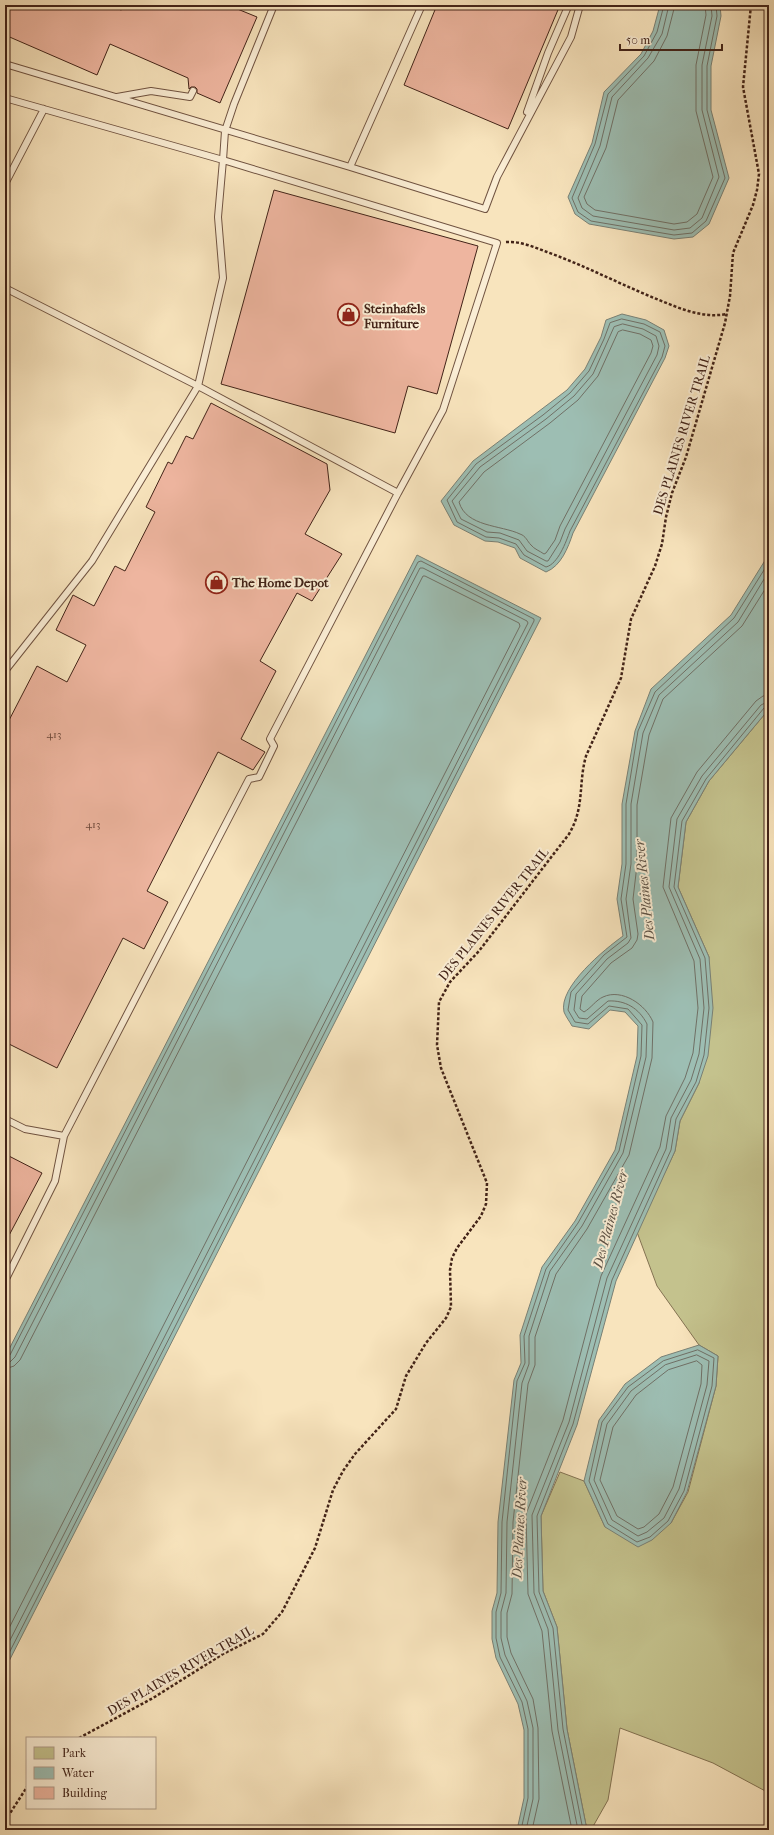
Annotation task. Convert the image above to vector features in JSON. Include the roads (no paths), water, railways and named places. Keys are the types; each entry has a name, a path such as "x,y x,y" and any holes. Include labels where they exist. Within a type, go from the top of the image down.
{"lane":[{"path":"5,671 92,560 198,386 223,278 218,216 226,131 234,104 274,5"},
{"path":"350,167 422,5"},
{"path":"5,64 485,209 497,177 571,37 580,5"},
{"path":"520,134 548,53 567,9"},
{"path":"115,97 151,91 190,97 193,91"},
{"path":"5,98 223,160 497,243 443,410 270,738 274,746 259,777 249,779 64,1136 55,1181 5,1281"},
{"path":"5,184 44,109"},
{"path":"5,288 198,386 398,493"},
{"path":"5,1119 25,1129 64,1136"}],"water":[{"path":"660,5 720,5 721,16 711,66 711,110 729,178 709,224 693,237 674,239 589,224 575,214 568,197 592,143 604,92 641,54 653,31"},
{"path":"622,314 646,320 664,330 669,346 665,358 573,533 560,561 546,572 520,558 515,548 498,542 485,541 454,525 441,501 473,461 567,390 585,369 601,337 606,320"},
{"name":"Des Plaines River","path":"769,554 769,709 709,781 686,822 678,887 709,957 713,1008 708,1056 699,1083 680,1121 675,1151 616,1281 577,1425 541,1516 543,1591 557,1627 567,1729 587,1830 517,1830 524,1798 524,1730 518,1704 496,1658 492,1639 492,1611 497,1593 498,1522 514,1380 521,1363 520,1335 542,1267 575,1221 615,1150 637,1056 638,1026 625,1012 610,1010 589,1029 572,1026 564,1012 564,1002 568,991 575,980 595,959 623,936 617,899 622,864 622,804 635,731 651,689 731,615"},
{"path":"417,555 541,618 5,1669 5,1357"},
{"path":"699,1345 718,1356 716,1386 687,1492 671,1523 652,1540 638,1547 605,1527 584,1481 599,1420 625,1384 661,1357"}],"place":[{"name":"Steinhafels Furniture","path":"349,315"},
{"name":"The Home Depot","path":"216,582"}]}
